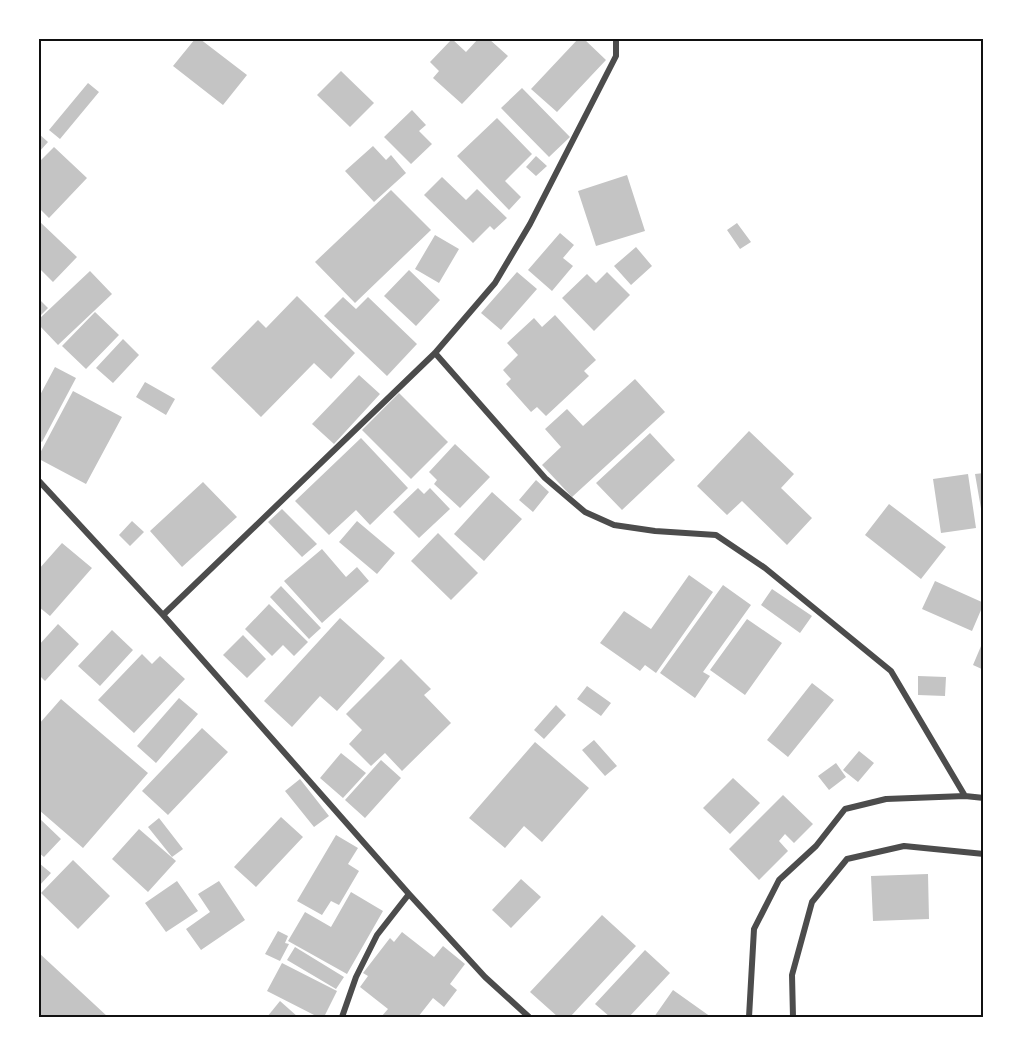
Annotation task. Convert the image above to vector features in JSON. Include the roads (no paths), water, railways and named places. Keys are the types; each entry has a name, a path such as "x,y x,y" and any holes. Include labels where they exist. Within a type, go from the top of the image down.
{"street":[{"path":"163,615 435,353 495,283 530,224 616,56 616,39"},
{"path":"435,353 545,478 585,512 614,525 655,531 716,535 765,567 891,671 965,795"},
{"path":"39,481 163,615 485,977 528,1017"},
{"path":"749,1017 754,929 779,880 816,846 845,809 886,799 965,795 984,798"},
{"path":"793,1017 792,975 812,902 847,859 904,846 984,854"},
{"path":"342,1017 356,977 377,935 410,894"}]}
